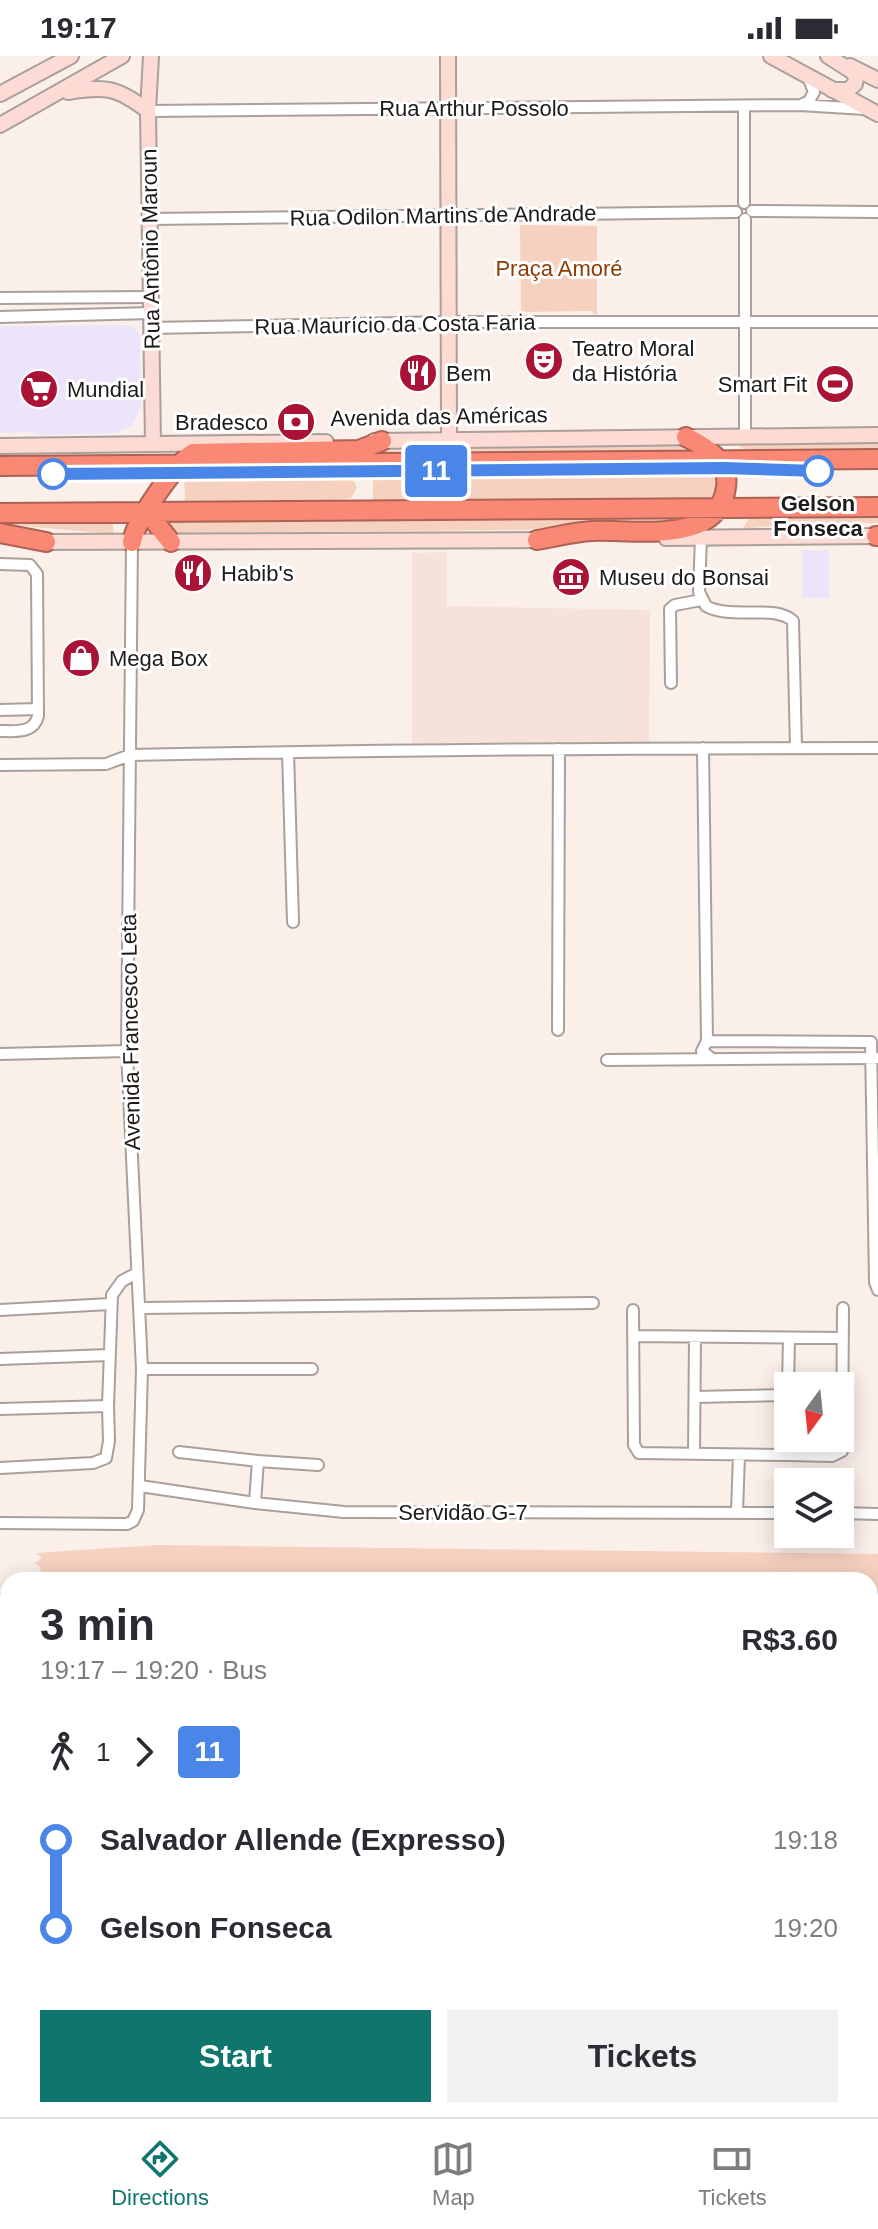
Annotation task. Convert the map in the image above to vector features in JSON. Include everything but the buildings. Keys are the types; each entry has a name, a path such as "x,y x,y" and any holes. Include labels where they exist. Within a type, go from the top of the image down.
{"highway":[{"path":"537,540 590,531 680,530 706,520 718,507 727,479 719,460 705,447 686,437"},
{"path":"132,542 136,527 177,465 193,453 359,450 382,441"},
{"path":"0,466 878,459"},
{"path":"0,513 878,507"},
{"path":"147,512 171,542"},
{"path":"0,533 46,542"}],"main road":[{"path":"0,94 71,56"},
{"path":"0,125 122,56"},
{"name":"Rua Antônio Maroun","path":"151,56 148,111 153,443"},
{"path":"448,56 449,439"},
{"path":"771,56 872,111"},
{"path":"828,56 856,78 848,90 832,90"},
{"path":"828,56 878,83 870,92 872,111"},
{"path":"59,93 112,89 125,94 148,111"},
{"name":"Avenida das Américas","path":"0,446 878,435"},
{"path":"0,542 877,536"}],"street":[{"path":"800,105 809,101 814,92 807,77"},
{"name":"Rua Arthur Possolo","path":"148,111 800,105 872,111"},
{"path":"744,107 745,437"},
{"name":"Rua Odilon Martins de Andrade","path":"149,219 878,212"},
{"path":"0,298 151,297"},
{"path":"112,314 117,308 115,298"},
{"name":"Rua Maurício da Costa Faria","path":"0,317 112,314 151,321 878,322"},
{"path":"701,537 701,600 713,610 782,614 793,621 796,748"},
{"name":"Avenida Francesco Leta","path":"0,1523 119,1525 133,1521 138,1510 142,1369 127,1051 132,542"},
{"path":"0,564 30,565 37,574 38,709 36,724 31,729 0,731"},
{"path":"671,683 670,609 675,605 701,600"},
{"path":"0,710 38,709"},
{"path":"703,748 707,1041 702,1051 712,1059"},
{"path":"0,765 106,764 130,755 878,748"},
{"path":"558,1030 559,749"},
{"path":"288,752 293,922"},
{"path":"707,1041 871,1042 874,1058 875,1282 878,1290"},
{"path":"0,1054 127,1051"},
{"path":"607,1060 874,1058"},
{"path":"0,1468 93,1463 106,1458 109,1441 110,1304 116,1287 137,1273"},
{"path":"140,1308 593,1303"},
{"path":"0,1310 110,1304"},
{"path":"633,1310 635,1450 644,1454 832,1456 842,1451 843,1308"},
{"path":"633,1336 843,1338"},
{"path":"694,1453 695,1337"},
{"path":"788,1372 789,1338"},
{"path":"0,1359 109,1355"},
{"path":"142,1369 312,1369"},
{"path":"695,1397 774,1395"},
{"path":"0,1409 108,1406"},
{"path":"179,1452 318,1465"},
{"path":"737,1512 739,1455"},
{"path":"255,1503 258,1461"},
{"name":"Servidão G-7","path":"140,1486 344,1512 774,1513"},
{"path":"854,1513 878,1514"}],"shaded area":[{"name":"Mundial","path":"129,325 139,332 140,338 141,407 133,425 116,433 0,433 0,326"},
{"path":"802,550 829,550 829,598 802,598"},
{"path":"447,552 447,606 650,610 649,742 412,743 412,553"}],"green space":[{"name":"Praça Amoré","path":"520,225 597,226 597,315 590,311 521,312"},
{"path":"878,442 878,454 742,455 744,449 735,443"},
{"path":"675,444 705,456 213,455"},
{"path":"717,470 720,497 373,500 373,476"},
{"path":"326,475 354,481 357,488 351,498 185,502 184,476"},
{"path":"878,510 878,523 800,523 742,529 749,519 743,511"},
{"path":"708,511 681,524 520,530 179,533 163,527 159,517"},
{"path":"0,516 112,518 114,535 0,523"},
{"path":"157,1545 878,1554 878,1572 41,1572 35,1563 42,1558 36,1553"}],"bus line":[{"name":"11","path":"53,474 724,468 818,471"}],"place":[{"name":"Teatro Moral da História","path":"544,361"},
{"name":"Bem","path":"418,373"},
{"name":"Smart Fit","path":"835,384"},
{"name":"Mundial","path":"39,389"},
{"name":"Bradesco","path":"296,422"},
{"name":"Gelson Fonseca","path":"818,471"},
{"name":"Habib's","path":"193,573"},
{"name":"Museu do Bonsai","path":"571,577"},
{"name":"Mega Box","path":"81,658"}]}
